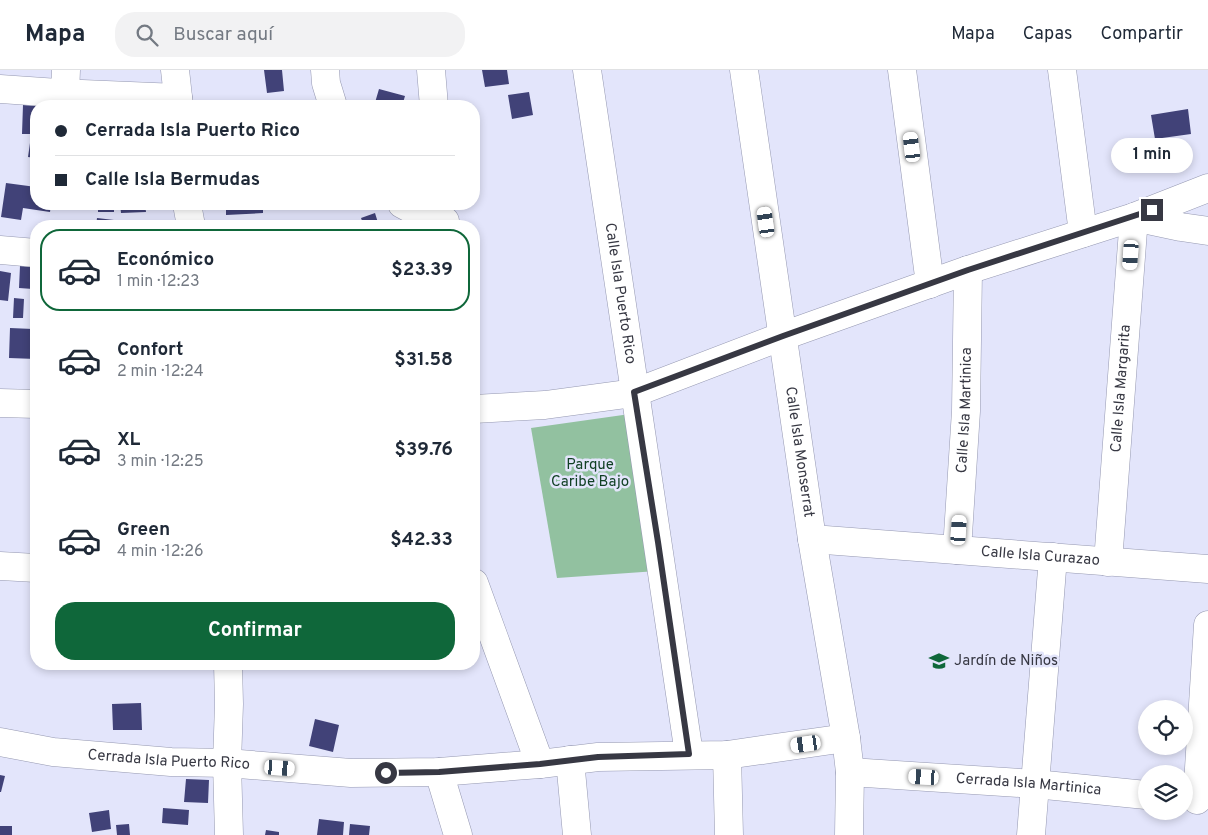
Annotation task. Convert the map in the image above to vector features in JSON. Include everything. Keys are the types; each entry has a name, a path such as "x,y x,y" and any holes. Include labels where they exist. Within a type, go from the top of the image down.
{"street":[{"path":"175,70 178,100"},
{"path":"325,70 331,100"},
{"path":"431,70 434,100"},
{"name":"Calle Isla Puerto Rico","path":"587,70 689,754"},
{"name":"Calle Isla Monserrat","path":"744,70 812,539 846,738 850,772 849,835"},
{"path":"902,70 930,284"},
{"path":"1062,70 1083,233"},
{"path":"0,89 66,82 167,100"},
{"path":"480,409 545,404 634,392 968,270 1134,217 1208,188"},
{"path":"412,210 445,217"},
{"path":"1134,217 1208,231"},
{"name":"Calle Isla Margarita","path":"1108,562 1134,217"},
{"path":"0,250 30,252"},
{"name":"Calle Isla Martinica","path":"957,550 966,411 968,270"},
{"path":"0,403 30,404"},
{"name":"Calle Isla Curazao","path":"812,539 1208,569"},
{"path":"1032,835 1053,557"},
{"path":"0,566 30,568"},
{"path":"480,599 540,764"},
{"path":"1196,800 1208,625"},
{"path":"228,670 227,764 229,835"},
{"name":"Cerrada Isla Puerto Rico","path":"0,742 53,752 171,762 351,773 439,772 540,764 598,757 689,754 727,755 846,738"},
{"path":"727,755 730,835"},
{"path":"570,760 577,835"},
{"path":"439,772 458,835"},
{"name":"Cerrada Isla Martinica","path":"850,772 1035,784 1138,794"}],"green space":[{"name":"Parque Caribe Bajo","path":"630,414 657,571 557,578 531,428"}],"building":[{"path":"264,70 282,70 284,91 267,93"},
{"path":"482,70 507,70 509,84 485,87"},
{"path":"379,89 405,96 404,100 376,100"},
{"path":"529,92 533,115 512,119 508,95"},
{"path":"23,105 30,106 30,134 22,134"},
{"path":"1188,109 1191,134 1155,139 1151,115"},
{"path":"6,183 30,186 30,209 23,208 21,220 1,217"},
{"path":"98,210 114,210 114,212 98,212"},
{"path":"121,210 146,210 146,212 121,213"},
{"path":"226,210 263,210 263,213 226,215"},
{"path":"375,213 377,220 362,220 361,218"},
{"path":"97,218 114,220 97,220"},
{"path":"20,266 30,267 30,289 19,288"},
{"path":"0,271 11,273 8,301 0,300"},
{"path":"14,298 24,299 23,318 13,318"},
{"path":"10,328 30,329 30,359 9,358"},
{"path":"141,703 142,730 113,730 112,704"},
{"path":"315,719 339,725 333,752 309,746"},
{"path":"0,775 5,776 1,792 0,792"},
{"path":"186,779 209,780 208,803 184,802"},
{"path":"163,808 189,810 188,825 162,823"},
{"path":"109,810 111,829 92,832 89,813"},
{"path":"319,819 344,822 343,835 317,835"},
{"path":"129,824 130,835 117,835 116,825"},
{"path":"350,824 370,826 369,835 349,835"},
{"path":"0,826 12,826 12,835 0,835"},
{"path":"266,830 279,832 279,835 265,835"}],"place":[{"name":"Jardín de Niños","path":"939,661"}],"route":[{"path":"386,773 439,772 540,764 598,757 689,754 634,392 968,270 1152,210"}]}
